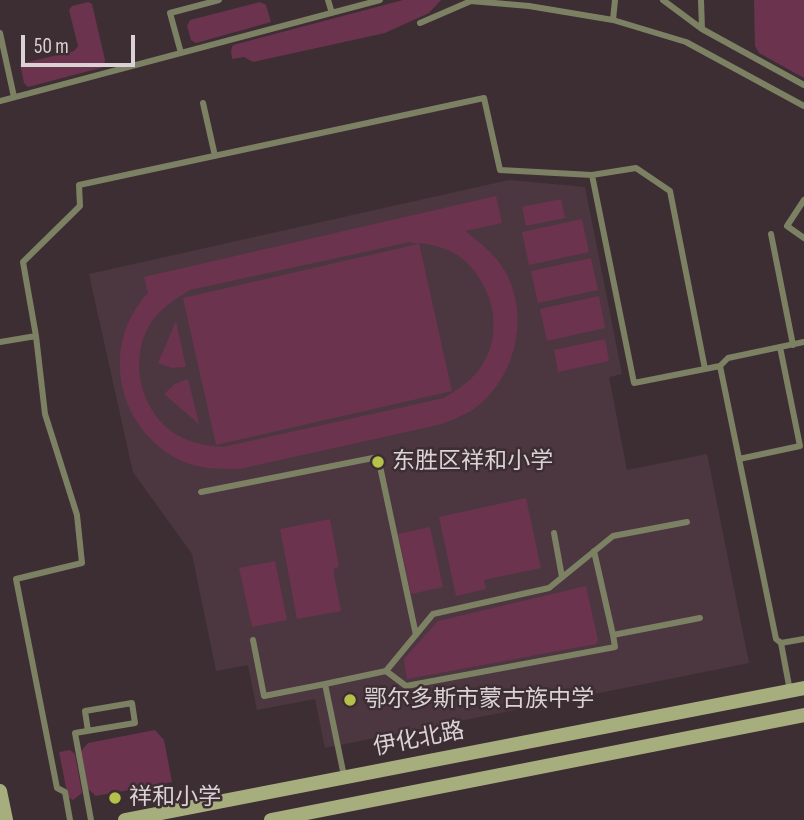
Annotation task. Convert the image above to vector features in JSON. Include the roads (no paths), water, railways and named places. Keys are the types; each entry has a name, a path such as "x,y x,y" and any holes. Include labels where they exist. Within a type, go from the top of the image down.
{"street":[{"name":"伊化北路","path":"125,820 797,689"},
{"path":"271,820 804,715"},
{"path":"0,791 6,820"}],"lane":[{"path":"181,53 170,13 219,0"},
{"path":"328,0 332,13"},
{"path":"0,101 380,0"},
{"path":"613,20 615,0"},
{"path":"663,0 702,29 804,85"},
{"path":"701,0 702,29"},
{"path":"420,23 471,1 529,6 613,20 687,42 804,106"},
{"path":"0,33 14,97"},
{"path":"71,820 65,792 57,788 16,579 82,563 77,515 45,414 36,336 23,262 80,206 79,185 484,98 500,170 592,175 636,168 670,191 705,369"},
{"path":"203,103 215,156"},
{"path":"592,175 634,383 720,366 728,358 804,342"},
{"path":"804,200 788,226 804,237"},
{"path":"771,234 793,345"},
{"path":"0,342 36,336"},
{"path":"739,459 800,446 780,347"},
{"path":"720,366 776,639 781,643 797,689"},
{"path":"201,492 378,457 416,635"},
{"path":"253,640 264,696 386,671 433,614 549,588 613,536 687,522"},
{"path":"554,533 562,577"},
{"path":"386,671 406,686 615,647 594,551"},
{"path":"612,635 701,618"},
{"path":"781,643 804,639"},
{"path":"325,684 344,777"},
{"path":"88,731 85,711 132,704 135,723 88,731 75,733 90,820"}],"place":[{"name":"东胜区祥和小学","path":"378,462"},
{"name":"鄂尔多斯市蒙古族中学","path":"350,700"},
{"name":"祥和小学","path":"115,798"}]}
